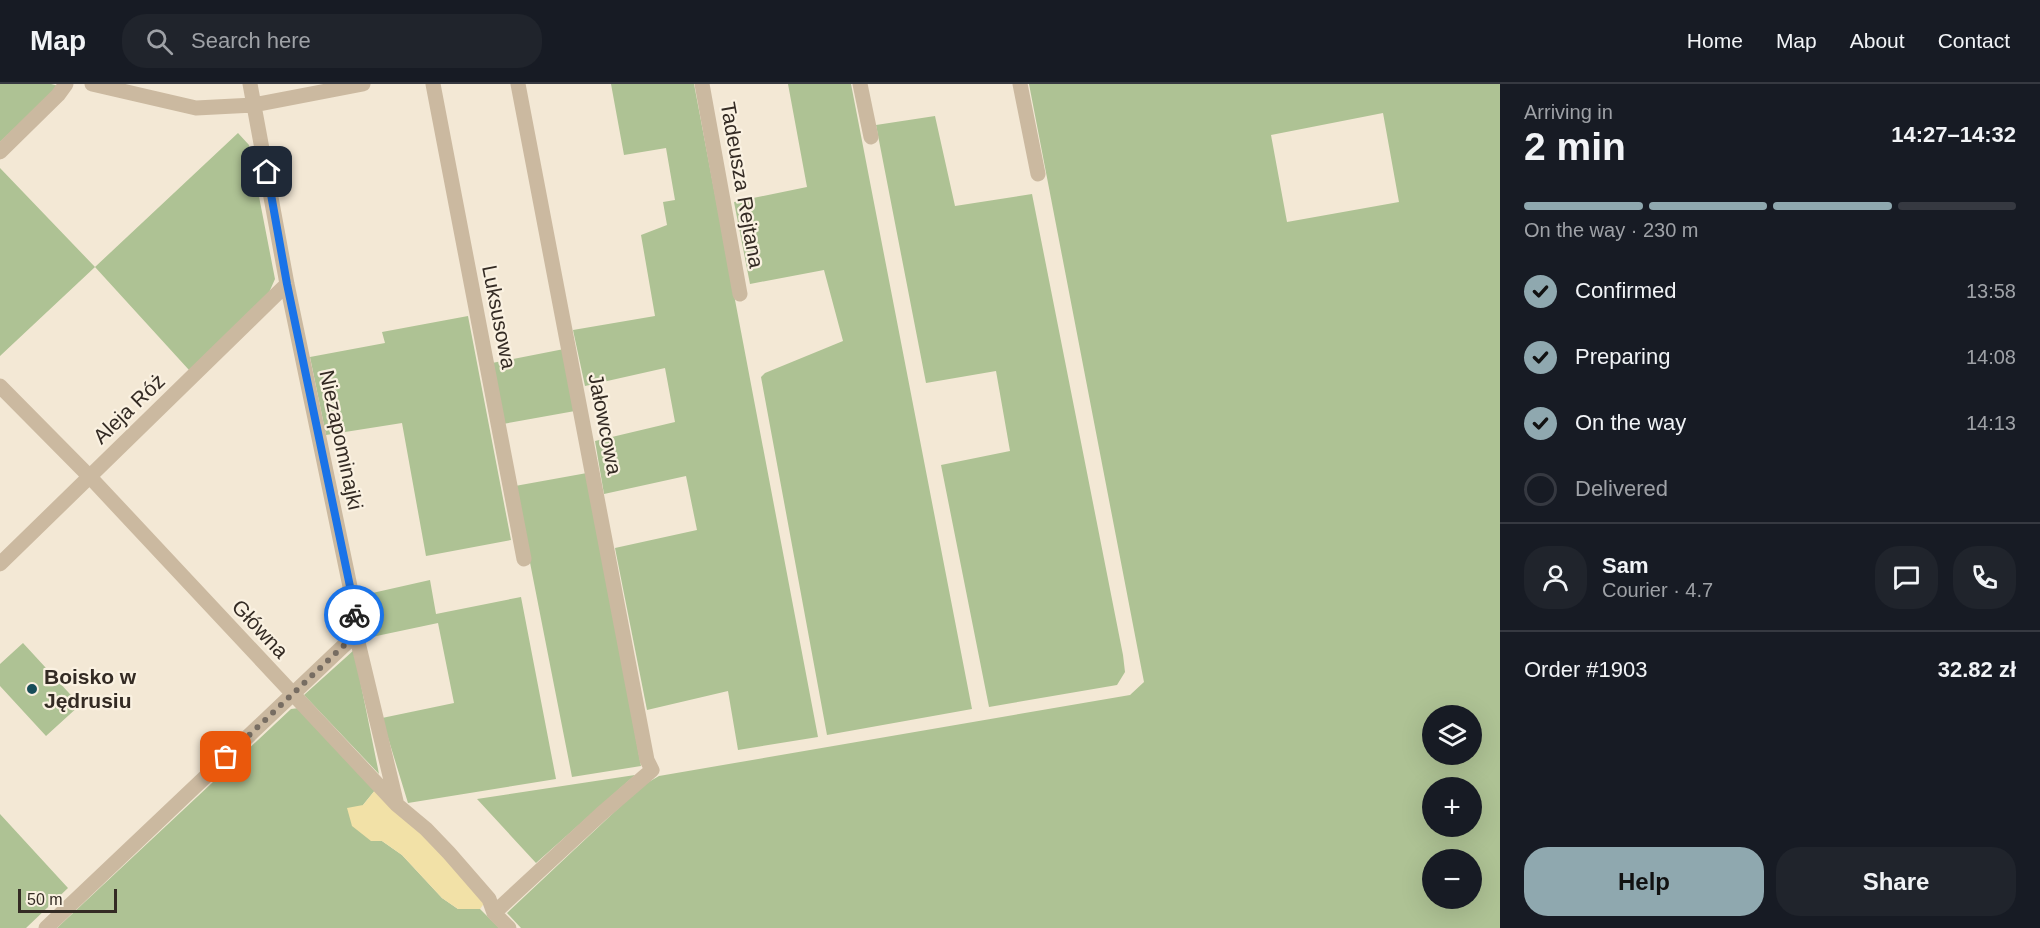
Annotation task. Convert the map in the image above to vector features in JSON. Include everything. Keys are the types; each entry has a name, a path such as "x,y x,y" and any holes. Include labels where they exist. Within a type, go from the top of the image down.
{"street":[{"path":"0,152 58,95 66,84"},
{"path":"92,84 196,108 254,105 363,84"},
{"name":"Niezapominajki","path":"250,84 287,284 352,596 356,634 396,804"},
{"name":"Luksusowa","path":"433,84 524,559"},
{"name":"Jałowcowa","path":"494,912 652,770 648,760 518,84"},
{"name":"Tadeusza Rejtana","path":"702,84 740,294"},
{"path":"860,84 871,137"},
{"path":"1020,84 1038,174"},
{"name":"Aleja Róż","path":"0,564 287,284"},
{"name":"Główna","path":"0,386 90,477 396,804 450,853 489,898 494,912 509,928"},
{"path":"46,928 356,634"}],"green space":[{"path":"0,84 51,84 59,86 0,142"},
{"path":"611,84 694,84 818,737 738,750 728,691 647,710 615,548 697,530 686,476 604,494 595,441 675,422 665,368 585,386 573,330 655,316 641,235 667,225 663,202 675,200 666,148 624,155"},
{"path":"788,84 851,84 972,709 827,735 761,377 765,373 843,341 824,270 750,284 734,202 807,187"},
{"path":"1029,84 1500,84 1500,928 521,928 507,913 642,786 659,776 1130,695 1144,682","holes":["1383,113 1399,202 1287,222 1271,135"]},
{"path":"935,116 955,206 1032,194 1123,655 1125,672 1117,685 989,707 941,465 1010,451 996,371 926,383 876,125"},
{"path":"238,133 249,145 275,279 267,297 189,370 95,267"},
{"path":"0,168 95,267 0,356"},
{"path":"468,316 511,540 426,556 402,423 326,435 310,357 385,343 382,332"},
{"path":"564,349 575,411 503,424 492,363"},
{"path":"587,473 641,766 572,777 515,486"},
{"path":"430,580 436,614 521,597 556,779 408,803 382,718 454,703 438,623 367,638 359,596"},
{"path":"23,643 80,705 46,736 0,686 0,664"},
{"path":"354,650 379,774 304,695"},
{"path":"299,708 376,789 363,805 382,841 402,855 442,898 458,909 480,909 499,928 57,928 291,709"},
{"path":"635,775 536,863 477,799"},
{"path":"0,814 68,888 26,928 0,928"}],"sand":[{"path":"376,789 419,829 485,902 480,909 458,909 442,898 402,855 382,841 371,841 352,826 347,808 363,805"}],"way so far":[{"path":"226,757 356,634 354,615"}],"place":[{"name":"Boisko w Jędrusiu","path":"32,689"}],"route":[{"path":"267,172 287,284 352,596 354,615"}]}
